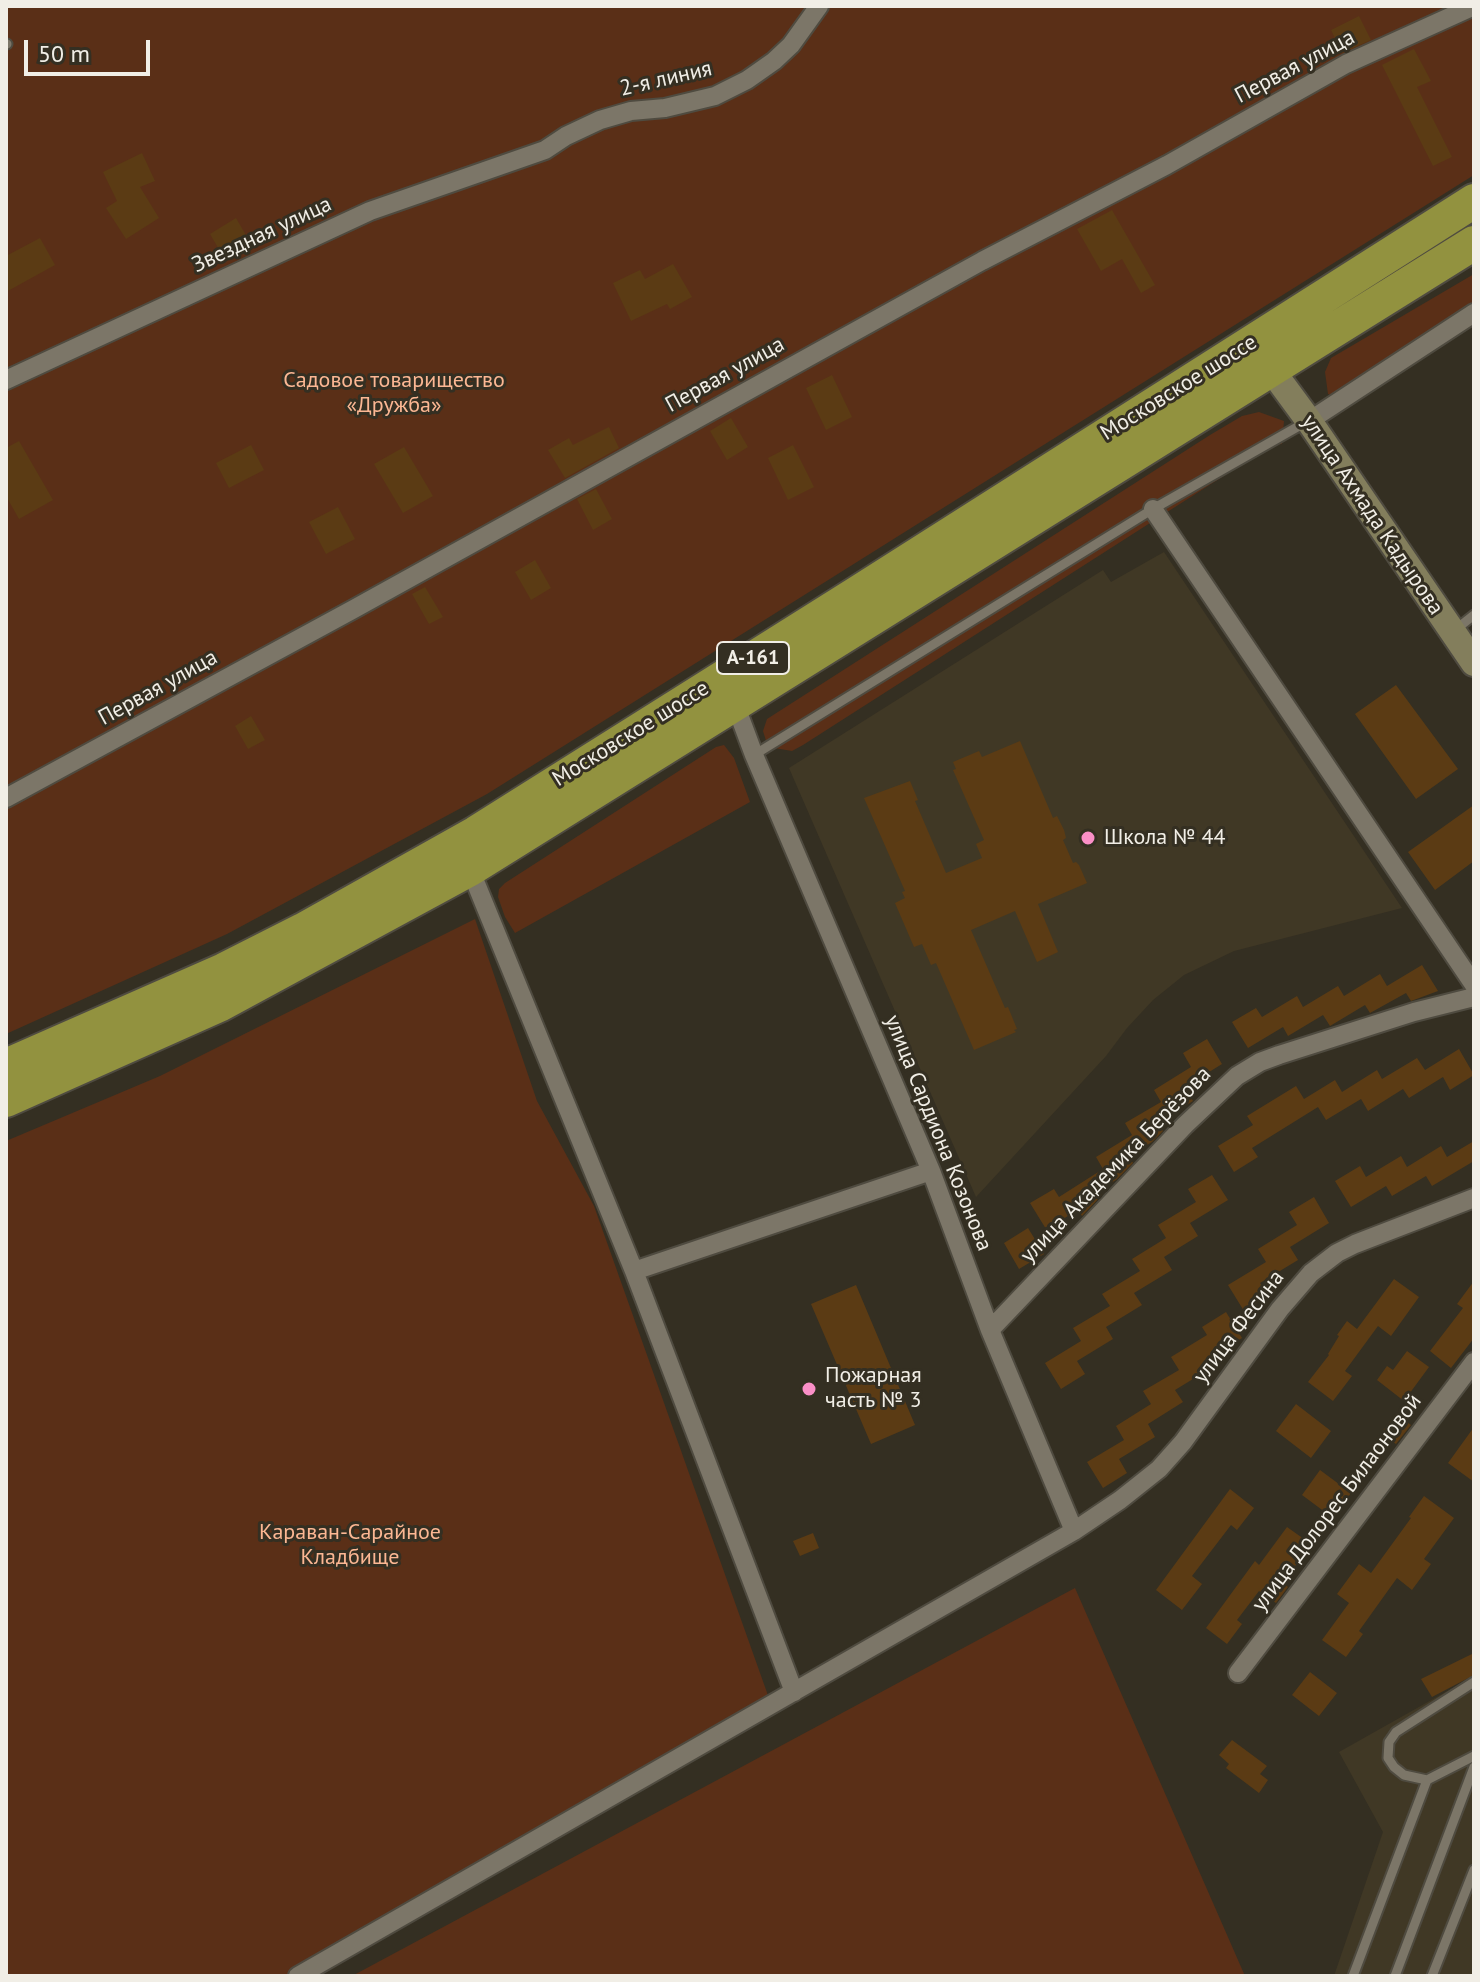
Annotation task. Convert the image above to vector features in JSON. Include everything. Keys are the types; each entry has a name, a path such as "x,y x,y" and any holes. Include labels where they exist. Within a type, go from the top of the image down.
{"highway":[{"name":"Московское шоссе","path":"6,1066 224,970 303,930 476,833 1474,201"},
{"name":"Московское шоссе","path":"6,1100 64,1077 219,1005 470,869 1474,243"}],"street":[{"name":"2-я линия","path":"545,150 600,120 631,111 665,108 715,96 747,80 791,45 819,6"},
{"name":"Первая улица","path":"6,798 982,261 1167,165 1346,64 1474,6"},
{"name":"Звездная улица","path":"6,380 370,211 545,150"},
{"path":"1309,421 1474,313"},
{"name":"улица Ахмада Кадырова","path":"1270,368 1474,663"},
{"path":"1153,509 1474,985"},
{"name":"улица Сардиона Козонова","path":"735,704 931,1171 990,1330 1074,1531"},
{"path":"470,869 634,1271 794,1692"},
{"name":"улица Академика Берёзова","path":"990,1330 1185,1125 1237,1076 1279,1055 1414,1012 1474,997"},
{"path":"634,1271 931,1171"},
{"name":"улица Фесина","path":"298,1976 1074,1531 1159,1469 1183,1442 1280,1309 1311,1273 1355,1244 1474,1198"},
{"name":"улица Долорес Билаоновой","path":"1238,1673 1474,1362"}],"lane":[{"path":"754,755 1153,509 1309,421"},
{"path":"1452,632 1474,615"},
{"path":"1474,1682 1396,1732 1389,1742 1388,1758 1404,1775 1427,1780 1474,1756"},
{"path":"1395,1976 1474,1767"},
{"path":"1353,1976 1427,1780"},
{"path":"1432,1976 1474,1870"}],"shaded area":[{"name":"Школа № 44","path":"1164,552 1402,908 1234,951 1184,975 1153,1000 1106,1056 976,1197 789,768 1103,570 1111,582"},
{"path":"1474,1676 1474,1976 1334,1976 1383,1832 1339,1752"}],"green space":[{"name":"Садовое товарищество «Дружба»","path":"6,6 1474,6 1474,175 487,794 227,934 6,1034"},
{"path":"1474,274 1474,317 1337,397 1328,394 1325,372 1331,358"},
{"path":"1259,412 1284,421 1282,444 1272,445 803,745 792,751 768,747 763,731 767,719 1210,435 1242,416"},
{"path":"724,745 734,758 750,802 515,933 498,897 499,889 505,883 716,747"},
{"name":"Караван-Сарайное Кладбище","path":"475,919 537,1101 594,1206 770,1701 292,1976 6,1976 6,1141 160,1076"},
{"path":"1075,1588 1245,1976 352,1976"}],"building":[{"path":"1359,16 1371,40 1342,53 1331,30"},
{"path":"1414,49 1431,81 1417,87 1452,157 1433,166 1382,65"},
{"path":"142,153 155,181 140,187 159,218 126,239 106,208 117,201 103,172"},
{"path":"1112,210 1155,285 1141,293 1122,259 1101,271 1077,229"},
{"path":"236,218 250,242 224,258 210,234"},
{"path":"40,238 55,265 6,292 6,256"},
{"path":"673,264 692,297 670,309 667,304 631,321 613,283 640,270 645,279"},
{"path":"832,375 852,417 826,430 806,388"},
{"path":"731,418 748,447 727,460 710,431"},
{"path":"609,427 619,448 565,478 548,450 569,438 573,445"},
{"path":"19,441 53,500 19,519 6,496 6,448"},
{"path":"251,445 264,470 229,488 216,463"},
{"path":"793,445 814,487 788,500 768,458"},
{"path":"404,447 433,496 403,513 374,464"},
{"path":"596,489 612,519 593,530 577,499"},
{"path":"338,507 355,539 326,554 309,522"},
{"path":"535,560 551,588 531,600 515,572"},
{"path":"425,587 443,617 429,624 412,594"},
{"path":"1396,685 1458,769 1416,799 1355,714"},
{"path":"251,716 265,740 248,749 235,726"},
{"path":"1020,741 1053,818 1057,816 1064,830 1066,838 1063,840 1073,863 1079,865 1087,883 1038,904 1058,952 1037,962 1015,911 971,930 1017,1029 974,1050 936,963 931,965 922,944 914,947 895,903 905,898 902,892 905,891 864,798 910,781 918,800 915,801 946,873 982,858 976,844 984,840 953,770 956,769 953,762 979,751 982,757"},
{"path":"1474,805 1474,861 1435,890 1408,852"},
{"path":"1422,965 1438,991 1411,1001 1406,993 1370,1013 1365,1005 1330,1026 1323,1015 1288,1036 1283,1027 1248,1048 1232,1022 1256,1008 1262,1017 1297,996 1303,1007 1338,986 1344,996 1380,974 1387,986"},
{"path":"1207,1039 1222,1064 1185,1087 1193,1101 1158,1123 1163,1131 1129,1156 1133,1163 1116,1180 1099,1190 1102,1195 1082,1216 1078,1210 1046,1229 1030,1203 1054,1189 1059,1197 1103,1169 1096,1157 1132,1135 1125,1123 1161,1102 1154,1090 1191,1067 1183,1053"},
{"path":"1459,1049 1474,1075 1450,1090 1443,1077 1409,1098 1403,1089 1368,1111 1361,1099 1326,1120 1318,1107 1252,1148 1258,1157 1234,1172 1218,1146 1253,1125 1247,1116 1296,1086 1304,1099 1335,1080 1342,1092 1377,1070 1382,1079 1417,1058 1425,1070"},
{"path":"1474,1141 1474,1161 1432,1186 1426,1176 1392,1196 1386,1186 1351,1207 1335,1181 1360,1166 1366,1177 1401,1156 1407,1167 1441,1146 1447,1157"},
{"path":"1212,1175 1228,1200 1190,1223 1198,1236 1164,1257 1172,1270 1134,1293 1142,1305 1106,1327 1113,1339 1077,1361 1085,1374 1061,1389 1045,1363 1081,1341 1073,1328 1110,1306 1102,1294 1140,1271 1132,1259 1166,1238 1158,1225 1196,1202 1188,1189"},
{"path":"1314,1197 1329,1223 1290,1247 1298,1260 1260,1283 1268,1296 1244,1311 1228,1285 1266,1262 1258,1249 1297,1225 1289,1212"},
{"path":"1028,1228 1044,1254 1019,1269 1004,1243"},
{"path":"1394,1279 1419,1297 1391,1336 1378,1326 1345,1371 1352,1376 1333,1401 1308,1382 1329,1355 1347,1321 1357,1329"},
{"path":"1474,1281 1474,1338 1451,1368 1430,1351 1463,1308 1457,1304"},
{"path":"856,1285 915,1425 871,1444 811,1304"},
{"path":"1226,1312 1242,1338 1206,1360 1211,1368 1175,1390 1183,1402 1148,1424 1155,1437 1119,1459 1127,1473 1103,1488 1087,1462 1124,1440 1116,1426 1151,1404 1143,1391 1179,1370 1171,1357 1207,1335 1202,1327"},
{"path":"1407,1351 1429,1367 1404,1401 1377,1380 1387,1366 1393,1370"},
{"path":"1296,1404 1331,1431 1311,1458 1276,1431"},
{"path":"1396,1414 1411,1425 1396,1444 1381,1433"},
{"path":"1474,1427 1474,1482 1448,1463"},
{"path":"1320,1470 1351,1493 1333,1518 1302,1495"},
{"path":"1230,1489 1254,1508 1237,1530 1231,1525 1192,1576 1202,1584 1182,1610 1156,1590"},
{"path":"1424,1496 1454,1518 1424,1559 1431,1564 1412,1590 1397,1578 1359,1631 1363,1634 1346,1657 1322,1640 1349,1603 1337,1594 1359,1564 1371,1573"},
{"path":"1287,1527 1311,1544 1283,1583 1288,1587 1276,1603 1259,1591 1237,1620 1242,1624 1227,1644 1206,1628 1255,1561 1259,1565"},
{"path":"813,1533 819,1548 800,1556 793,1541"},
{"path":"1474,1653 1474,1675 1432,1697 1421,1679"},
{"path":"1310,1672 1337,1693 1319,1716 1292,1695"},
{"path":"1232,1740 1267,1766 1260,1774 1268,1780 1259,1793 1226,1768 1229,1764 1219,1755"}],"place":[{"name":"Школа № 44","path":"1088,838"},
{"name":"Пожарная часть № 3","path":"809,1389"}]}
